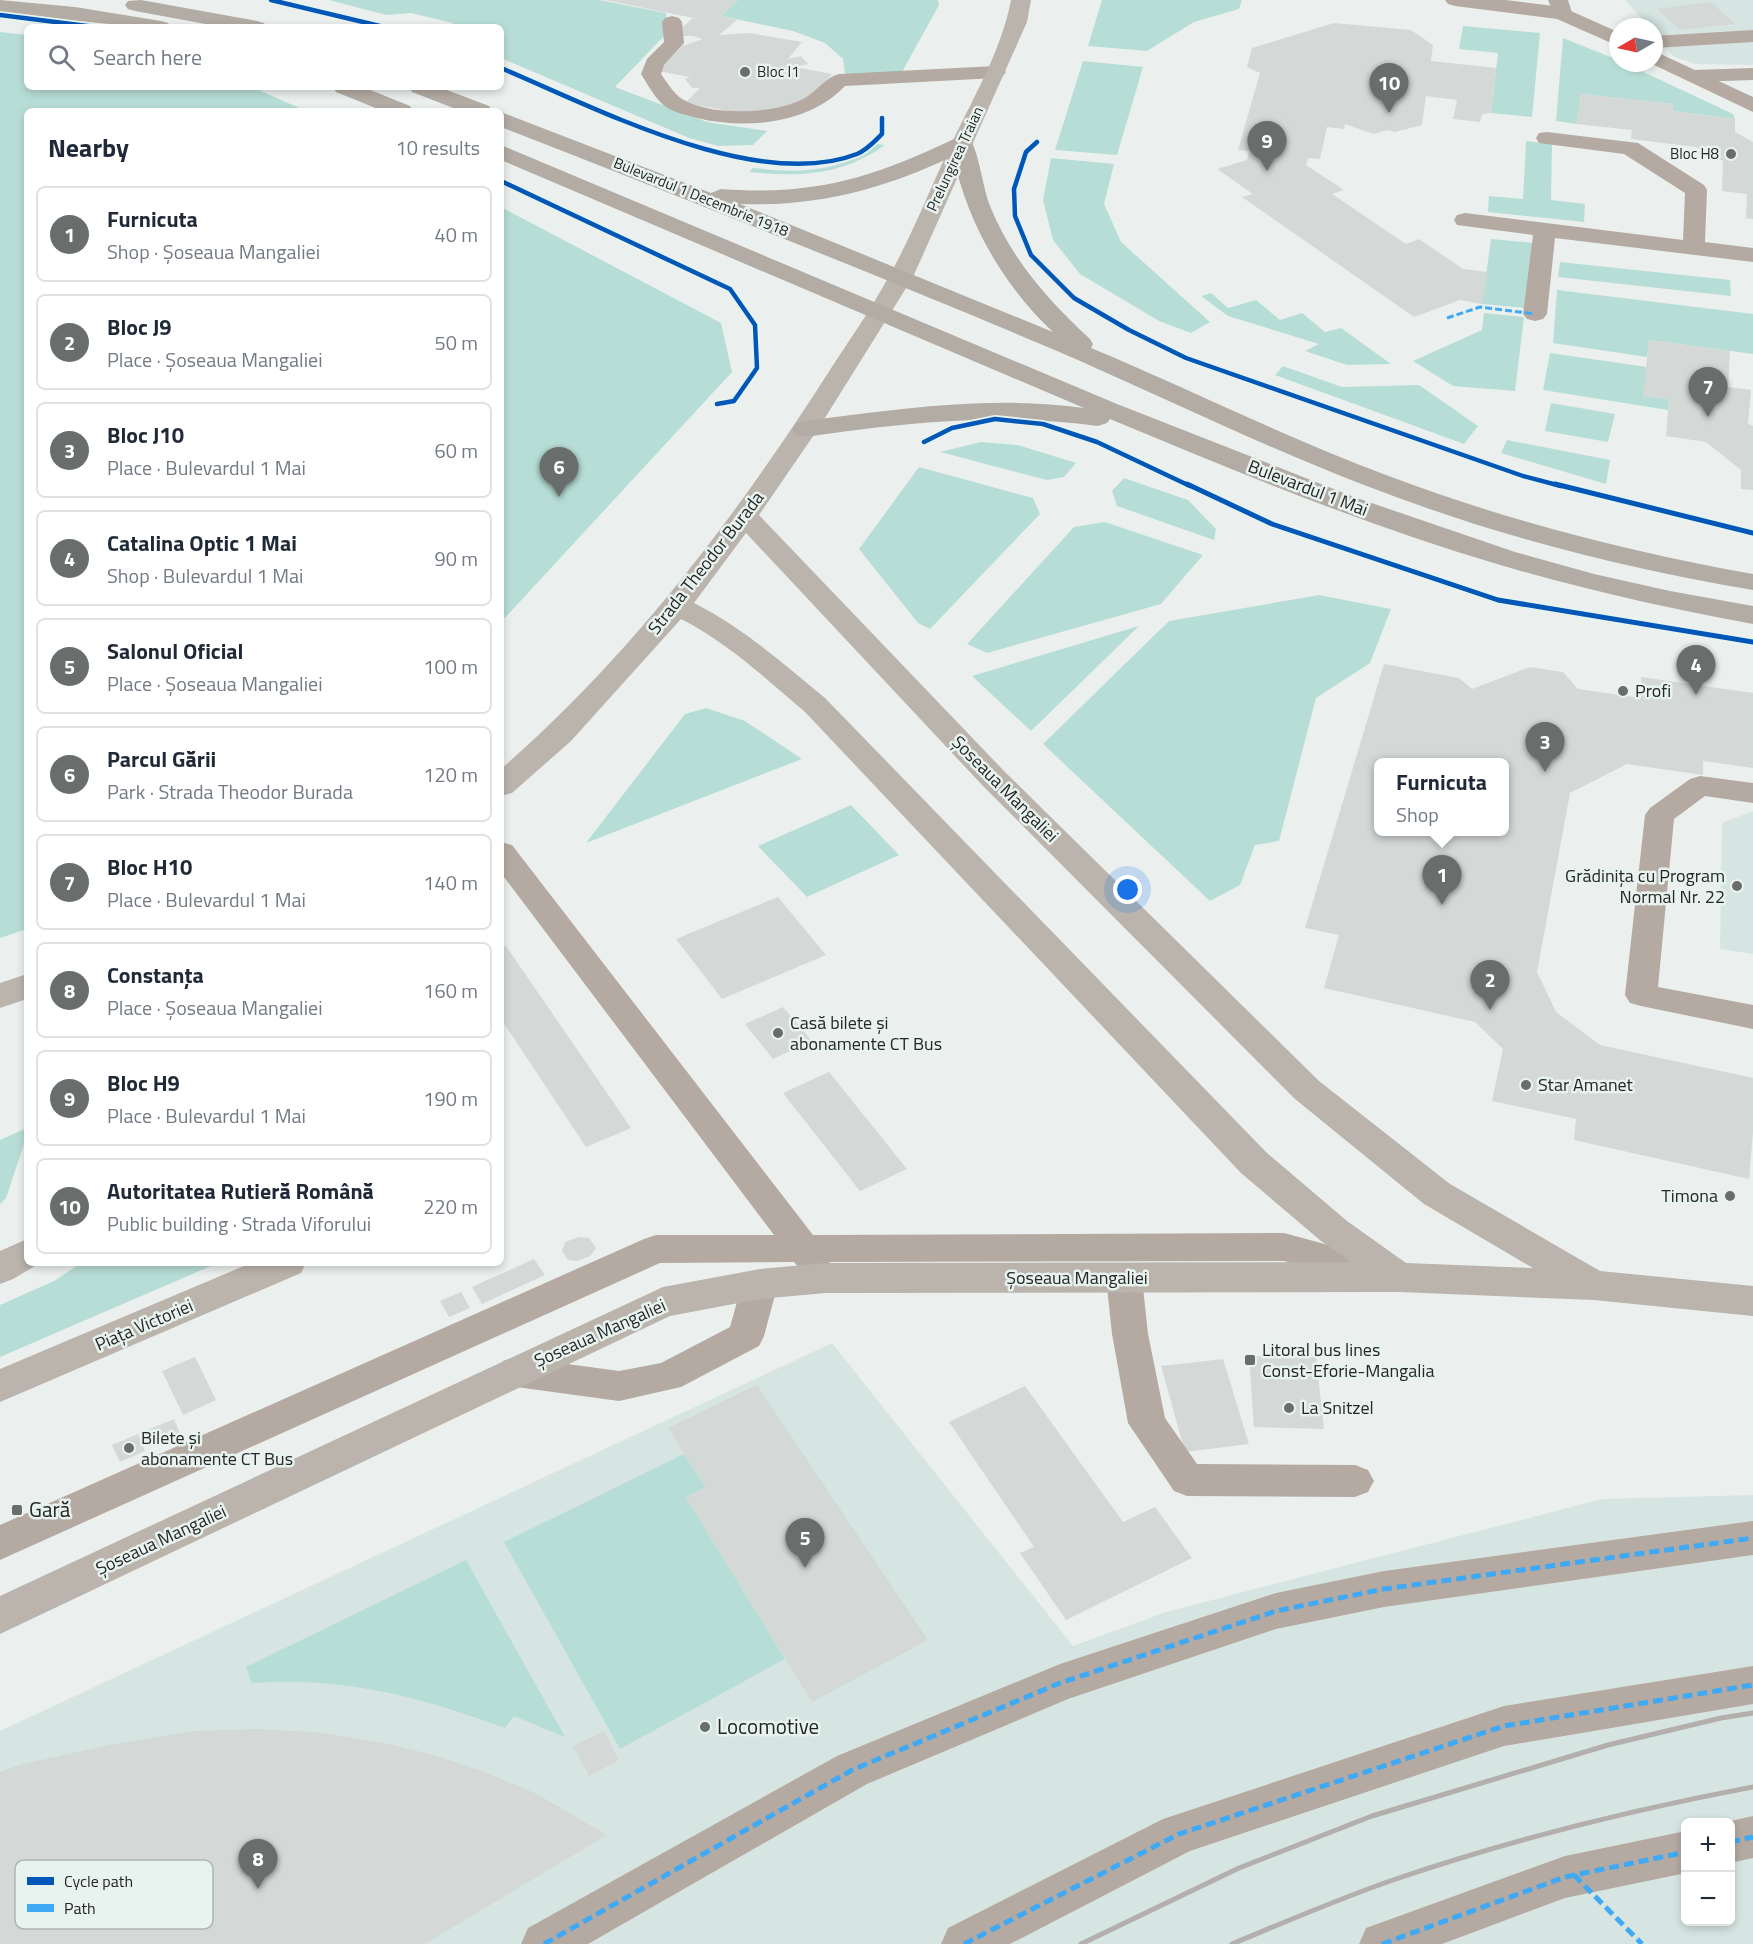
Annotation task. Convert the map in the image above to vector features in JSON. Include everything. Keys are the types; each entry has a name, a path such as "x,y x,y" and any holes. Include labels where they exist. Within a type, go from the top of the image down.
{"main road":[{"path":"99,0 244,24"},
{"path":"0,6 75,13 143,24"},
{"path":"351,90 395,108"},
{"path":"428,90 473,108"},
{"name":"Bulevardul 1 Decembrie 1918","path":"504,120 901,277"},
{"path":"687,191 730,197 765,198 832,190 889,176 962,144 980,214 1000,253 1019,282 1049,315 1097,359"},
{"name":"Bulevardul 1 Decembrie 1918","path":"504,153 878,314"},
{"name":"Bulevardul 1 Mai","path":"901,277 1097,359 1374,480 1472,515 1574,545 1659,566 1753,582"},
{"name":"Bulevardul 1 Mai","path":"878,314 1174,436 1366,511 1471,547 1564,575 1658,598 1753,615"},
{"path":"805,429 915,414 981,410 1042,410 1120,422 1174,436"}],"street":[{"name":"Prelungirea Traian","path":"878,314 901,277 996,72 1017,21 1021,0"},
{"path":"1455,0 1560,6 1609,35"},
{"path":"1663,61 1753,105"},
{"name":"Strada Theodor Burada","path":"504,783 560,734 676,606 745,516 805,429 878,314"},
{"name":"Șoseaua Mangaliei","path":"745,516 994,779 1307,1090 1437,1194 1594,1285"},
{"path":"676,606 713,624 747,647 815,705 1254,1163 1334,1231 1399,1278"},
{"path":"0,996 24,987"},
{"path":"0,1269 24,1255"},
{"name":"Piața Victoriei","path":"0,1386 281,1266"},
{"name":"Șoseaua Mangaliei","path":"0,1616 663,1302 760,1284 826,1278 1399,1278 1594,1285 1753,1301"},
{"path":"544,1944 852,1770 1060,1683 1276,1611 1384,1589 1753,1538"},
{"path":"964,1944 1179,1834 1504,1726 1753,1685"},
{"path":"1735,1841 1753,1837"},
{"path":"1382,1944 1565,1877 1681,1853"}],"lane":[{"path":"672,22 674,43 654,63 651,74 675,104 699,112 729,116 762,116 792,111 816,101 834,89 839,80 996,72"},
{"path":"1663,41 1753,36"},
{"path":"1693,76 1753,74"},
{"path":"1547,138 1630,148 1696,190 1694,248"},
{"path":"1465,220 1753,255"},
{"path":"1535,314 1545,230"},
{"path":"1753,793 1700,786 1660,815 1641,995 1753,1017"},
{"path":"504,856 826,1278"},
{"path":"0,1543 656,1249 1284,1247 1399,1278"},
{"path":"1124,1278 1130,1334 1147,1423 1188,1480 1355,1481"},
{"path":"516,1372 619,1386 668,1376 746,1336 760,1284"}],"shaded area":[{"path":"1625,0 1753,0 1753,65 1696,64 1674,57 1663,44 1663,18 1641,18"},
{"name":"Grădinița cu Program Normal Nr. 22","path":"1753,811 1753,954 1720,949 1722,823"},
{"path":"832,1343 1073,1646 1166,1612 1602,1499 1753,1495 1753,1944 0,1944 0,1731"}],"green space":[{"path":"329,0 599,0 666,13 668,32 615,87 707,122 767,131 753,145 718,146 689,138 504,59 504,24 454,24 411,13 386,15"},
{"path":"738,0 938,0 939,5 897,81 845,74 843,59 825,43 793,31 721,16"},
{"path":"1102,0 1242,0 1239,9 1194,22 1147,51 1088,46"},
{"path":"1463,26 1540,33 1532,117 1491,113 1498,53 1459,49"},
{"path":"0,32 24,35 24,90 259,90 299,108 24,108 24,930 0,938"},
{"path":"1563,38 1609,56 1609,72 1644,72 1733,114 1735,119 1673,111 1673,104 1581,94 1577,124 1556,121"},
{"path":"1083,61 1143,67 1117,155 1055,150"},
{"path":"1526,141 1552,144 1551,200 1585,204 1584,222 1488,212 1489,196 1523,199"},
{"path":"877,144 885,145 853,163 820,172 785,174 749,172 753,168 802,170 833,166 863,154"},
{"path":"1051,158 1114,164 1104,204 1121,242 1210,322 1191,333 1159,321 1080,274 1053,240 1043,200"},
{"path":"504,209 721,323 732,372 504,619"},
{"path":"1491,239 1534,243 1525,308 1482,304"},
{"path":"1560,262 1730,280 1731,296 1558,277"},
{"path":"1557,290 1753,314 1753,354 1649,340 1647,357 1553,343"},
{"path":"1211,293 1228,308 1256,300 1280,320 1302,313 1325,332 1341,328 1391,364 1347,365 1305,351 1319,344 1228,316 1201,296"},
{"path":"1484,313 1524,317 1515,391 1453,386 1413,361 1482,330"},
{"path":"1550,353 1647,367 1643,396 1669,399 1668,410 1543,390"},
{"path":"1283,366 1342,387 1419,385 1478,426 1464,444 1275,375"},
{"path":"1551,403 1615,414 1608,442 1545,431"},
{"path":"1507,440 1610,460 1606,484 1501,453"},
{"path":"981,442 1018,445 1076,463 1064,477 1047,480 940,452"},
{"path":"919,467 1033,498 1040,514 930,629 918,623 859,549"},
{"path":"1124,478 1188,500 1216,529 1214,540 1117,506 1112,491"},
{"path":"1105,522 1203,555 1161,604 987,653 967,644 1074,527"},
{"path":"1319,595 1391,609 1370,663 1316,698 1279,841 1255,845 1240,885 1210,901 1043,744 1169,621"},
{"path":"1139,626 1031,731 972,676"},
{"path":"706,708 745,721 802,759 586,843 685,714"},
{"path":"851,805 899,855 807,897 758,846"},
{"path":"24,1129 24,1144 6,1198 0,1204 0,1140"},
{"path":"76,1266 211,1266 0,1357 0,1305 54,1281"},
{"path":"684,1454 706,1487 686,1497 785,1659 620,1749 504,1542"},
{"path":"466,1560 565,1737 514,1716 505,1728 442,1707 381,1691 319,1683 252,1683 246,1667"}],"building":[{"name":"Bloc I1","path":"605,0 738,0 721,16 737,20 719,35 749,33 802,42 788,59 801,56 808,64 795,67 832,74 810,99 789,107 740,113 685,103 700,88 692,88 685,79 690,77 658,71 682,46 703,39 679,36 677,32 693,18"},
{"path":"1711,2 1735,24 1680,30 1657,9"},
{"path":"1334,23 1411,30 1433,45 1431,61 1496,68 1491,113 1482,114 1480,122 1453,119 1457,100 1426,96 1422,125 1395,132 1387,130 1374,134 1345,124 1344,129 1327,127 1320,159 1308,158 1306,165 1344,190 1332,194 1406,244 1419,239 1463,269 1488,272 1482,304 1460,300 1414,317 1242,197 1253,194 1217,169 1247,160 1249,151 1238,150 1260,73 1247,67 1252,48"},
{"name":"Bloc H8","path":"1581,94 1673,104 1673,111 1735,119 1735,132 1753,142 1753,219 1746,218 1747,194 1722,191 1723,161 1696,147 1631,139 1632,130 1577,124"},
{"path":"1649,340 1730,351 1728,387 1751,390 1748,424 1753,426 1753,490 1741,489 1741,470 1706,442 1666,436 1669,399 1643,396"},
{"path":"1384,664 1459,678 1472,689 1530,667 1563,672 1578,689 1641,698 1641,677 1753,693 1753,768 1703,761 1703,775 1627,764 1570,793 1537,972 1556,1012 1600,1045 1753,1078 1753,1131 1749,1179 1574,1140 1576,1119 1492,1101 1503,1049 1475,1022 1324,988 1339,935 1305,928"},
{"path":"778,897 826,955 722,999 676,939"},
{"path":"506,946 631,1128 586,1147 504,1024 504,947"},
{"name":"Casă bilete și abonamente CT Bus","path":"783,1007 812,1041 773,1059 745,1024"},
{"path":"829,1072 907,1169 860,1191 783,1093"},
{"path":"579,1237 589,1238 596,1248 590,1256 578,1261 568,1260 562,1251 565,1242"},
{"path":"534,1259 545,1275 482,1304 472,1287"},
{"path":"461,1292 470,1308 449,1317 440,1301"},
{"path":"1249,1356 1316,1357 1324,1429 1254,1427"},
{"path":"195,1357 216,1400 183,1415 162,1371"},
{"path":"1223,1359 1249,1444 1185,1452 1161,1366"},
{"path":"757,1385 928,1640 812,1702 686,1497 706,1487 668,1428"},
{"path":"1025,1386 1123,1522 1155,1507 1192,1558 1066,1620 1020,1553 1034,1547 949,1422"},
{"path":"174,1419 181,1436 156,1447 148,1430"},
{"name":"Bilete și abonamente CT Bus","path":"138,1434 145,1451 120,1462 112,1445"},
{"path":"257,1729 314,1732 380,1742 438,1756 537,1794 607,1835 425,1944 0,1944 0,1772 19,1765 109,1745 193,1731"},
{"path":"604,1731 619,1760 589,1776 573,1746"}],"railway":[{"path":"1081,1944 1239,1868 1372,1816 1608,1745 1721,1718 1753,1713"},
{"path":"1232,1944 1372,1887 1437,1865 1616,1816 1753,1787"}],"marked path":[{"path":"1447,318 1480,307 1535,314"},
{"path":"544,1944 852,1770 1060,1683 1276,1611 1384,1589 1753,1538"},
{"path":"964,1944 1179,1834 1504,1726 1753,1685"},
{"path":"1735,1841 1753,1837"},
{"path":"1382,1944 1565,1877 1681,1853"},
{"path":"1574,1875 1642,1944"}],"cycle path":[{"path":"271,0 371,24"},
{"path":"0,15 71,24"},
{"path":"504,69 677,140 726,154 773,162 817,163 857,154 882,134 882,118"},
{"path":"1037,142 1026,152 1014,189 1015,216 1031,255 1074,298 1129,330 1186,358 1523,476 1753,533"},
{"path":"504,182 730,289 755,325 757,368 734,401 717,404"},
{"path":"924,442 952,428 995,419 1043,424 1097,442 1272,524 1498,600 1753,642"}],"place":[{"name":"Bloc I1","path":"745,72"},
{"name":"Autoritatea Rutieră Română","path":"1389,113"},
{"name":"Bloc H8","path":"1731,154"},
{"name":"Bloc H9","path":"1267,171"},
{"name":"Bloc H10","path":"1708,417"},
{"name":"Parcul Gării","path":"559,497"},
{"name":"Profi","path":"1623,691"},
{"name":"Catalina Optic 1 Mai","path":"1696,695"},
{"name":"Bloc J10","path":"1545,772"},
{"name":"Grădinița cu Program Normal Nr. 22","path":"1737,886"},
{"name":"Furnicuta","path":"1442,905"},
{"name":"Bloc J9","path":"1490,1010"},
{"name":"Casă bilete și abonamente CT Bus","path":"778,1033"},
{"name":"Star Amanet","path":"1526,1085"},
{"name":"Timona","path":"1730,1196"},
{"name":"Litoral bus lines Const-Eforie-Mangalia","path":"1250,1360"},
{"name":"La Snitzel","path":"1289,1408"},
{"name":"Bilete și abonamente CT Bus","path":"129,1448"},
{"name":"Gară","path":"17,1510"},
{"name":"Salonul Oficial","path":"805,1568"},
{"name":"Locomotive","path":"705,1727"},
{"name":"Constanța","path":"258,1889"}]}
